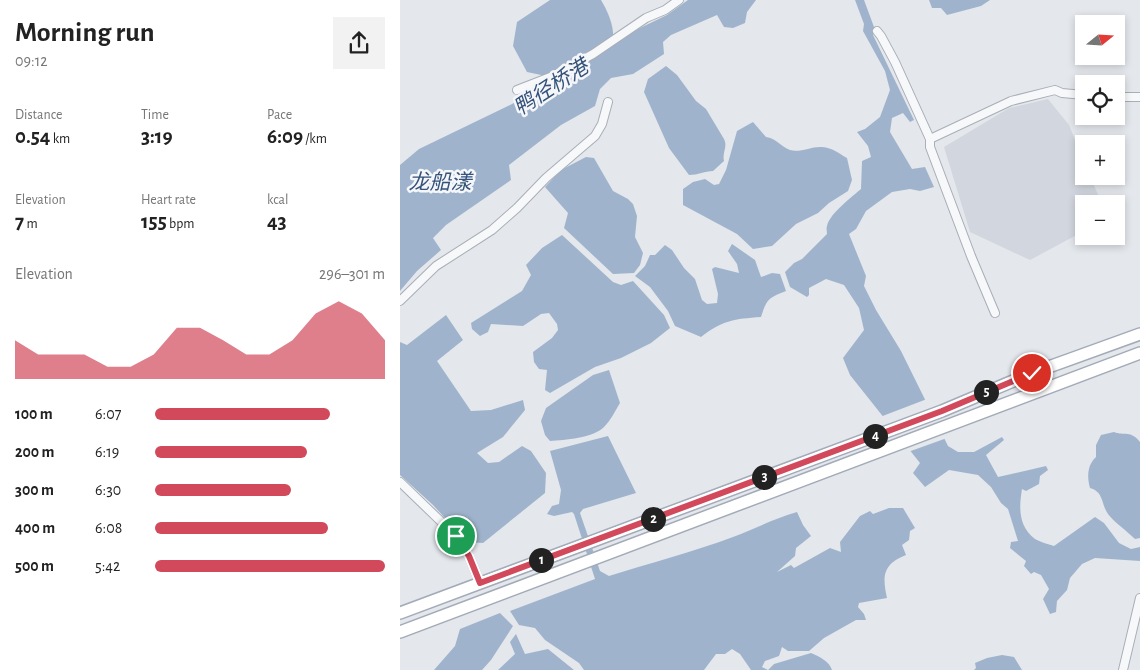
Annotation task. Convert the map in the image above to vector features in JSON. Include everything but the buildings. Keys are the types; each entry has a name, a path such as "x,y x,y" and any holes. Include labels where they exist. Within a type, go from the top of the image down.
{"main road":[{"path":"400,613 942,411 1032,373 1140,334"},
{"path":"400,632 1140,353"}],"street":[{"path":"517,90 552,76 593,54 646,18 665,10 679,0"},
{"path":"877,31 895,62 930,139 930,147 971,256 996,313"},
{"path":"930,139 1011,101 1054,90 1075,94"},
{"path":"1125,97 1140,97"},
{"path":"400,301 436,266 492,230 546,178 595,136 602,124 608,102"},
{"path":"400,482 456,536 469,556 480,583"},
{"path":"1123,670 1140,598"}],"shaded area":[{"path":"1048,99 1069,125 1075,139 1075,185 1094,185 1098,195 1075,195 1075,236 1030,260 970,232 944,147 1009,108"}],"water":[{"path":"550,0 601,0 608,13 613,37 592,52 546,76 527,72 513,46 517,22"},
{"name":"龙船漾","path":"688,0 756,0 747,12 745,23 733,28 724,27 717,15 671,35 663,42 664,54 633,74 611,78 600,89 595,106 561,125 509,165 511,180 446,225 433,238 441,250 417,271 400,291 400,165 419,149 512,104 638,29 667,15"},
{"path":"855,0 864,0 874,27 873,35 914,120 910,122 903,113 892,118 890,132 912,169 925,167 934,187 920,191 910,189 892,192 866,211 856,229 849,234 866,276 864,286 876,310 901,351 948,446 958,452 974,452 1002,437 1004,440 986,455 998,477 1046,466 1048,470 1040,476 1039,484 1026,491 1022,489 1021,516 1029,534 1035,539 1054,546 1095,517 1104,523 1119,543 1131,549 1140,547 1140,561 1095,558 1082,564 1070,578 1067,590 1057,601 1056,612 1050,614 1043,599 1049,589 1041,575 1034,572 1031,574 1024,566 1026,561 1010,548 1011,542 1018,541 1008,509 1001,503 991,487 978,475 949,470 925,487 913,473 920,463 850,375 843,358 864,330 859,308 844,285 826,279 809,288 809,295 807,297 790,287 785,272 794,263 802,259 827,234 827,227 832,216 861,189 862,161 871,157 868,146 857,132 865,129 880,117 890,90 885,71 863,31 864,24"},
{"path":"929,0 990,0 981,6 947,15 941,8 932,8"},
{"path":"666,66 677,75 696,101 706,109 724,139 724,161 713,171 689,175 669,148 644,92 648,79"},
{"path":"753,122 766,137 773,139 790,150 798,151 822,147 829,148 847,158 852,180 848,191 829,203 818,213 796,224 772,246 753,249 737,234 683,205 683,189 693,182 705,179 714,185 719,184 726,170 737,131"},
{"path":"586,157 594,158 613,191 633,204 637,216 635,237 643,253 640,265 634,273 613,274 564,228 568,213 545,187 561,170"},
{"path":"562,235 613,282 621,285 633,281 664,315 670,328 651,343 621,358 595,367 550,393 545,390 547,370 539,369 534,362 533,352 552,338 558,330 557,324 549,313 541,314 523,326 491,324 488,332 480,336 472,329 471,323 522,291 531,275 526,265 542,248"},
{"path":"732,244 755,260 761,277 772,273 780,274 786,291 775,295 769,300 761,317 729,321 701,337 675,326 668,311 650,287 635,276 645,266 650,255 655,255 665,245 672,250 684,268 695,279 702,300 707,304 717,303 718,294 712,269 715,267 739,273 737,264 728,251"},
{"path":"446,315 463,340 437,361 471,411 491,410 523,400 525,410 503,437 477,453 488,463 499,462 522,446 531,451 546,473 545,493 483,543 467,542 433,505 400,475 400,342 407,345"},
{"path":"609,370 620,403 604,427 586,436 550,441 545,435 541,421 546,408 593,375"},
{"path":"1114,432 1134,436 1140,442 1140,538 1135,539 1110,517 1100,495 1090,488 1089,484 1088,476 1091,464 1096,457 1096,445 1101,435"},
{"path":"608,436 636,493 583,509 580,513 600,571 609,576 687,553 797,512 811,536 796,548 795,556 777,572 791,565 794,568 830,548 841,552 840,542 860,516 870,511 873,514 889,508 903,508 915,528 910,531 909,540 902,545 906,555 893,562 886,572 887,598 859,603 858,607 866,620 856,620 824,638 809,651 788,651 782,647 779,656 765,661 762,667 768,670 751,670 740,654 732,649 725,654 716,654 704,670 584,670 579,663 545,640 535,628 519,625 510,611 595,579 574,514 572,512 554,516 547,514 552,506 559,504 561,490 550,451"},
{"path":"500,613 513,626 491,660 482,670 434,670 455,646 460,629"},
{"path":"516,634 525,654 548,649 574,670 498,670 515,654 510,642"},
{"path":"811,653 826,662 832,670 768,670 774,664"},
{"path":"1002,655 1014,657 1022,670 974,670 976,668 975,663"}],"pier":[{"path":"927,399 947,438 908,452 880,417"}],"route":[{"path":"456,536 469,556 480,583 942,411 1032,373"}],"water label":[{"name":"鸭径桥港","path":"551,87"}]}
